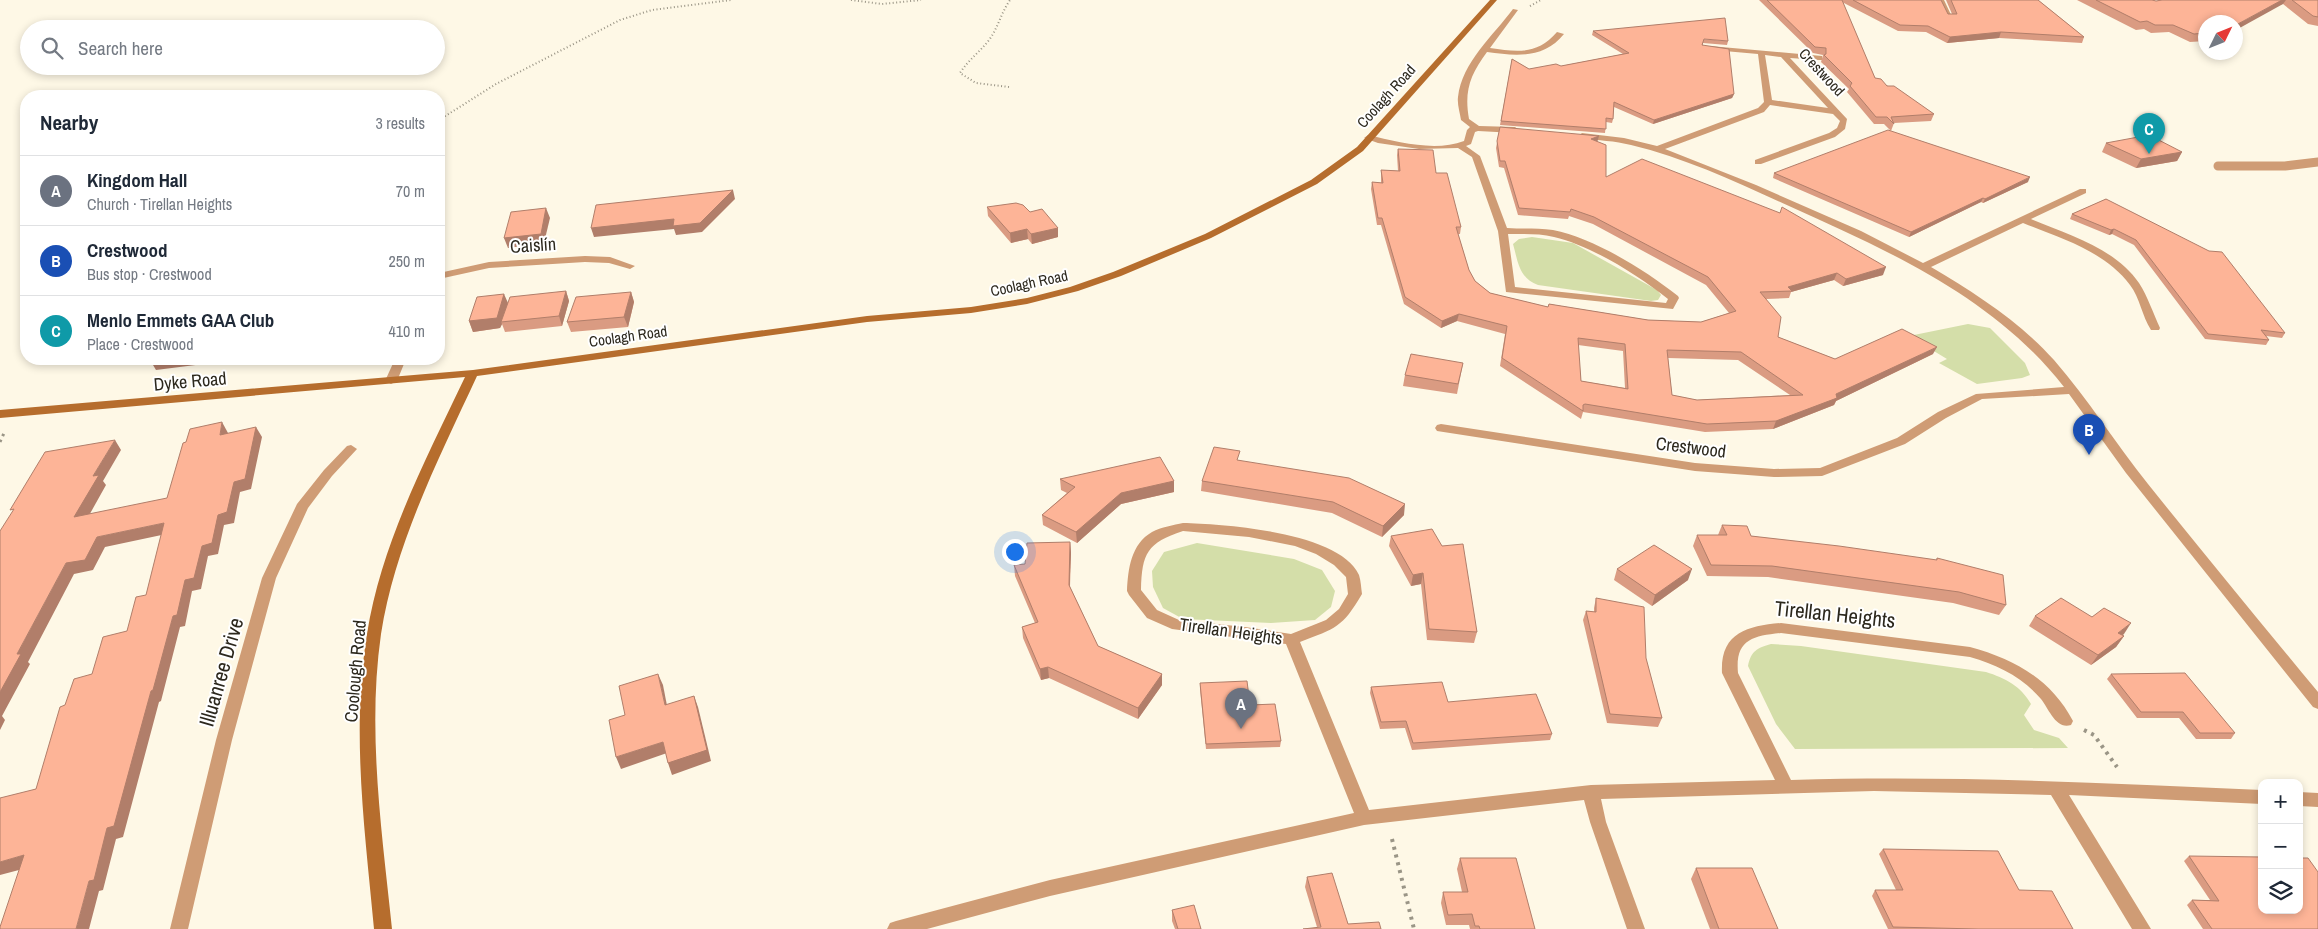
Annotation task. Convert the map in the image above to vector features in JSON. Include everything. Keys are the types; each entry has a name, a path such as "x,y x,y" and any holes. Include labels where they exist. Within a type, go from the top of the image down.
{"street":[{"name":"Coolagh Road","path":"473,374 858,320 971,310 1028,301 1074,289 1160,258 1257,213 1327,174 1349,158 1494,0"},
{"path":"1941,0 1950,17"},
{"path":"1477,128 1465,120 1462,97 1478,55 1504,26 1515,10"},
{"path":"1484,49 1510,53 1533,53 1553,44 1560,34"},
{"name":"Crestwood","path":"1706,47 1819,58"},
{"path":"1658,149 1745,118 1761,110 1768,102 1760,52"},
{"name":"Crestwood","path":"1758,162 1832,135 1841,129 1844,121 1784,54"},
{"name":"Crestwood","path":"1768,102 1837,112"},
{"path":"1368,138 1416,145 1460,146 1468,142 1471,130 1477,128 1526,131"},
{"path":"1574,135 1628,142 1658,149 1812,212 1925,266 2004,321 2037,350 2070,390 2185,540 2318,703"},
{"path":"1460,146 1476,156 1503,232 1510,290 1669,307 1674,298 1662,286 1574,240 1556,234 1503,232"},
{"path":"1925,266 2083,191"},
{"path":"2022,219 2073,240 2113,261 2134,283 2155,328"},
{"name":"Caislín","path":"445,275 489,265 585,259 610,260 630,266"},
{"path":"391,381 398,365"},
{"name":"Dyke Road","path":"0,414 473,374"},
{"name":"Coolough Road","path":"383,929 368,773 368,704 374,634 393,556 434,456 473,374"},
{"name":"Crestwood","path":"1440,428 1695,467 1774,473 1822,472 1901,441 1942,415 1980,396 2070,390"},
{"name":"Illuanree Drive","path":"178,929 224,740 270,578 302,508 328,473 351,449"},
{"name":"Tirellan Heights","path":"1183,527 1230,528 1309,545 1332,558 1352,576 1355,594 1344,613 1331,624 1292,640 1245,632 1177,625 1152,614 1134,591 1135,565 1144,548 1157,535 1183,527"},
{"name":"Tirellan Heights","path":"1786,786 1730,673 1728,663 1734,644 1744,636 1761,630 1781,628 1970,652 1994,658 2032,680 2046,693 2065,721"},
{"name":"Tirellan Heights","path":"1292,640 1364,818"},
{"path":"896,929 1050,888 1364,818 1591,792 1874,784 2056,788 2258,797"},
{"path":"2056,788 2142,929"},
{"path":"1591,792 1598,822 1636,929"},
{"path":"2303,799 2318,800"}],"lane":[{"path":"2218,166 2285,166 2318,162"}],"path":[{"path":"445,116 496,84 620,20 652,10 731,0"},
{"path":"851,0 882,4 921,0"},
{"path":"1008,87 975,84 966,79 960,72 969,59 990,39 1000,12 1010,0"},
{"path":"2065,721 2094,735 2117,766"},
{"path":"1392,839 1414,929"}],"green space":[{"path":"1532,237 1573,243 1657,290 1661,295 1658,300 1651,301 1538,285 1523,274 1513,244 1519,239"},
{"path":"1968,324 1990,328 2025,363 2030,375 2022,378 1977,384 1939,363 1947,359 1909,336"},
{"path":"1197,543 1294,559 1322,570 1335,591 1331,607 1315,620 1271,623 1183,619 1163,608 1153,587 1152,571 1164,552"},
{"path":"1771,644 1801,646 1993,674 2012,684 2027,698 2031,704 2024,715 2034,730 2059,738 2068,748 1795,749 1776,724 1748,666 1755,651"}],"building":[{"path":"1767,0 1842,0 1875,78 1881,79 1887,86 1894,86 1934,114 1891,117 1894,124 1887,117 1876,117 1850,86 1852,83 1824,55 1826,54 1826,48 1815,47"},
{"path":"1853,0 1941,0 1948,14 1957,14 1951,0 2038,0 2084,37 2001,32 1950,37 1928,26 1900,25"},
{"path":"2096,0 2282,0 2243,21 2243,15 2198,15 2198,34 2194,34 2173,25 2155,25 2147,21 2140,22"},
{"path":"2292,0 2318,0 2318,17 2313,16"},
{"path":"1725,18 1728,41 1704,39 1702,45 1729,49 1734,94 1654,120 1614,102 1613,119 1606,118 1606,129 1501,121 1512,59 1529,69 1556,64 1561,66 1629,53 1593,31"},
{"path":"1500,127 1599,136 1591,139 1606,145 1606,177 1642,159 1780,213 1782,207 1886,267 1846,279 1837,273 1788,287 1792,291 1760,292 1781,317 1778,337 1835,359 1902,329 1937,347 1836,394 1837,398 1776,421 1707,424 1585,404 1583,405 1583,411 1502,358 1507,326 1459,314 1442,321 1405,297 1382,218 1378,218 1372,182 1383,183 1381,170 1400,171 1398,149 1433,150 1436,173 1447,173 1461,227 1456,227 1469,270 1475,281 1490,293 1548,307 1549,304 1648,320 1701,322 1736,311 1708,277 1594,217 1571,209 1570,212 1519,208 1505,161 1500,161 1497,141","holes":["1578,338 1625,344 1628,389 1581,381","1667,350 1741,352 1803,395 1697,400 1672,395"]},
{"path":"1888,130 2030,177 1911,232 1774,173"},
{"path":"2149,135 2182,152 2141,159 2106,143"},
{"path":"733,190 700,223 673,226 674,219 591,228 596,205"},
{"path":"2106,199 2209,251 2222,252 2285,333 2261,330 2269,340 2208,334 2136,240 2114,229 2111,230 2072,214"},
{"path":"1016,203 1023,205 1030,212 1042,209 1058,228 1031,234 1027,229 1010,233 987,207"},
{"path":"546,208 541,234 504,238 511,212"},
{"path":"566,291 559,316 501,322 510,297"},
{"path":"631,292 624,317 567,322 576,297"},
{"path":"504,294 497,318 469,321 477,297"},
{"path":"1411,354 1463,363 1458,384 1405,375"},
{"path":"222,422 220,435 256,427 245,479 234,482 227,512 218,515 212,543 202,546 194,578 185,580 177,615 173,616 114,826 107,828 94,880 89,881 76,929 0,929 24,855 0,862 0,798 36,789 60,707 65,705 74,679 92,674 103,637 127,631 136,597 146,595 164,523 97,537 85,560 66,563 17,654 21,654 0,692 0,531 14,509 10,510 45,452 115,440 93,476 99,475 74,517 167,498 183,443 186,442 190,429"},
{"path":"1214,447 1240,451 1237,460 1349,478 1405,504 1383,526 1333,502 1202,481"},
{"path":"1160,457 1174,481 1121,493 1076,532 1042,515 1075,487 1060,479"},
{"path":"1722,525 1747,526 1751,536 1937,560 1937,558 2003,575 2006,605 1959,592 1772,566 1711,565 1697,535 1727,535"},
{"path":"1432,529 1442,546 1463,544 1477,632 1429,629 1423,573 1413,575 1391,536"},
{"path":"1070,542 1069,585 1098,646 1162,674 1138,708 1048,667 1040,669 1022,627 1038,622 1014,565 1025,564 1027,543"},
{"path":"1654,545 1692,569 1655,595 1617,569"},
{"path":"1596,598 1644,607 1646,658 1662,718 1610,714 1586,611 1596,612"},
{"path":"2061,598 2092,617 2104,608 2131,623 2118,633 2124,636 2098,655 2035,616"},
{"path":"2185,673 2235,733 2200,733 2183,712 2141,712 2111,674"},
{"path":"658,674 665,705 694,696 707,750 668,763 663,742 616,757 609,720 625,715 619,686"},
{"path":"1247,681 1250,705 1275,704 1281,741 1206,744 1200,683"},
{"path":"1442,682 1448,702 1536,694 1552,734 1413,743 1406,721 1381,722 1371,687"},
{"path":"1883,849 1998,851 2019,890 2052,891 2073,929 1893,927 1875,890 1903,890"},
{"path":"2189,856 2258,857 2258,914 2303,914 2303,858 2308,858 2318,872 2318,929 2212,929 2192,900 2219,901"},
{"path":"1460,858 1516,858 1535,929 1480,929 1479,926 1475,926 1472,914 1448,915 1443,892 1468,892"},
{"path":"1696,868 1752,868 1778,929 1719,929"},
{"path":"1332,873 1348,924 1379,922 1381,929 1303,929 1321,927 1307,877"},
{"path":"1194,905 1201,929 1178,929 1172,910"}],"place":[{"name":"Menlo Emmets GAA Club","path":"2149,154"},
{"name":"Crestwood","path":"2089,455"},
{"name":"Kingdom Hall","path":"1241,729"}]}
